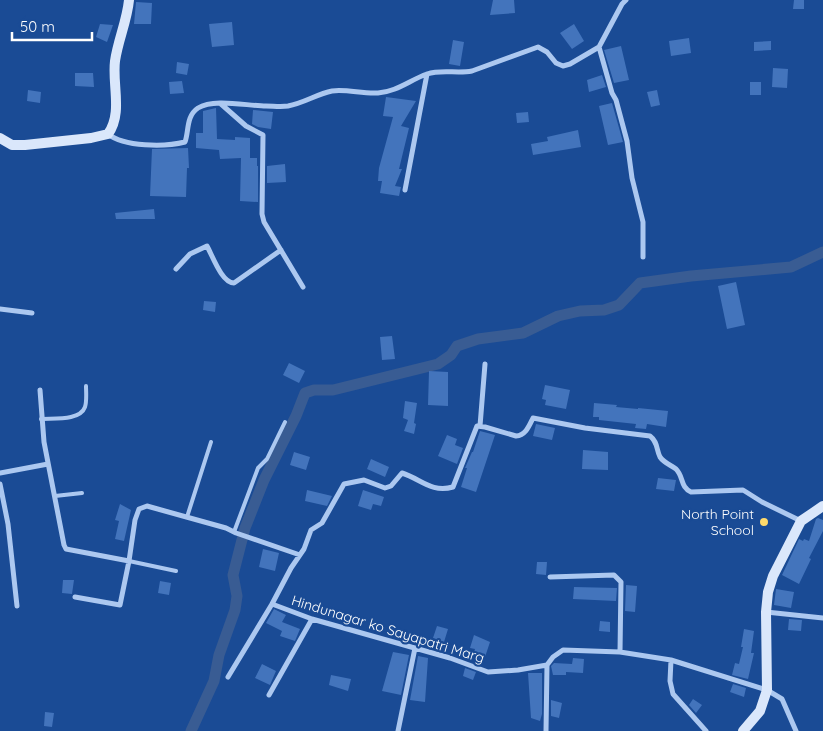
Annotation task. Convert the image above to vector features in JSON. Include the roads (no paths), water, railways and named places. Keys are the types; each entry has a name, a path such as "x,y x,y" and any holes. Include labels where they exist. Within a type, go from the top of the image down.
{"main road":[{"path":"0,138 12,145 25,145 91,138 108,134 114,126 116,114 115,60 130,0"},
{"path":"743,731 760,711 767,690 766,612 768,592 773,576 801,521 823,506"}],"street":[{"path":"108,134 115,140 141,144 158,145 185,142 188,134 188,122 192,112 200,107 221,104 289,106 332,91 388,92 426,74 472,71 538,47 542,48 556,62 563,66 599,47 626,0"},
{"path":"599,47 627,141 632,178 643,222 643,257"},
{"path":"404,190 426,74"},
{"path":"221,104 246,126 263,135 262,214 264,222 303,288"},
{"path":"176,269 190,254 207,246 224,279 229,283 234,283 281,250"},
{"path":"0,309 32,313"},
{"path":"480,426 485,364"},
{"path":"40,390 41,419 48,464 66,549 129,561"},
{"path":"272,604 312,530 322,523 344,484 364,480 388,488 402,473 423,484 442,489 453,487 477,426 521,436 525,433 533,418 585,428 650,436 657,444 660,458 675,469 679,474 682,486 690,492 743,490 762,502 801,521"},
{"path":"0,473 48,464"},
{"path":"0,484 8,524 17,606"},
{"path":"75,597 120,605 135,520 139,509 147,506 226,528 248,538 300,555"},
{"path":"550,577 614,575 618,578 621,582 620,652"},
{"name":"Hindunagar ko Sayapatri Marg","path":"228,678 272,604 312,619 450,658 488,672 518,670 547,665"},
{"path":"766,612 823,618"},
{"path":"269,695 312,619"},
{"path":"398,731 415,648"},
{"path":"546,731 547,665 553,657 563,650 620,652 671,660 767,690 782,699 796,731"},
{"path":"671,660 670,681 673,694 706,731"}],"lane":[{"path":"41,419 74,416 81,413 85,406 86,386"},
{"path":"235,533 258,468 267,459 285,422"},
{"path":"187,516 211,442"},
{"path":"55,496 82,493"},
{"path":"129,561 176,571"}],"waterway":[{"path":"191,731 214,681 219,655 235,610 237,596 233,575 245,528 264,480 296,416 305,393 314,390 333,390 438,364 451,355 457,346 478,339 523,333 558,316 580,311 604,310 619,305 640,283 691,276 791,267 823,252"}],"place":[{"name":"North Point School","path":"764,522"}]}
